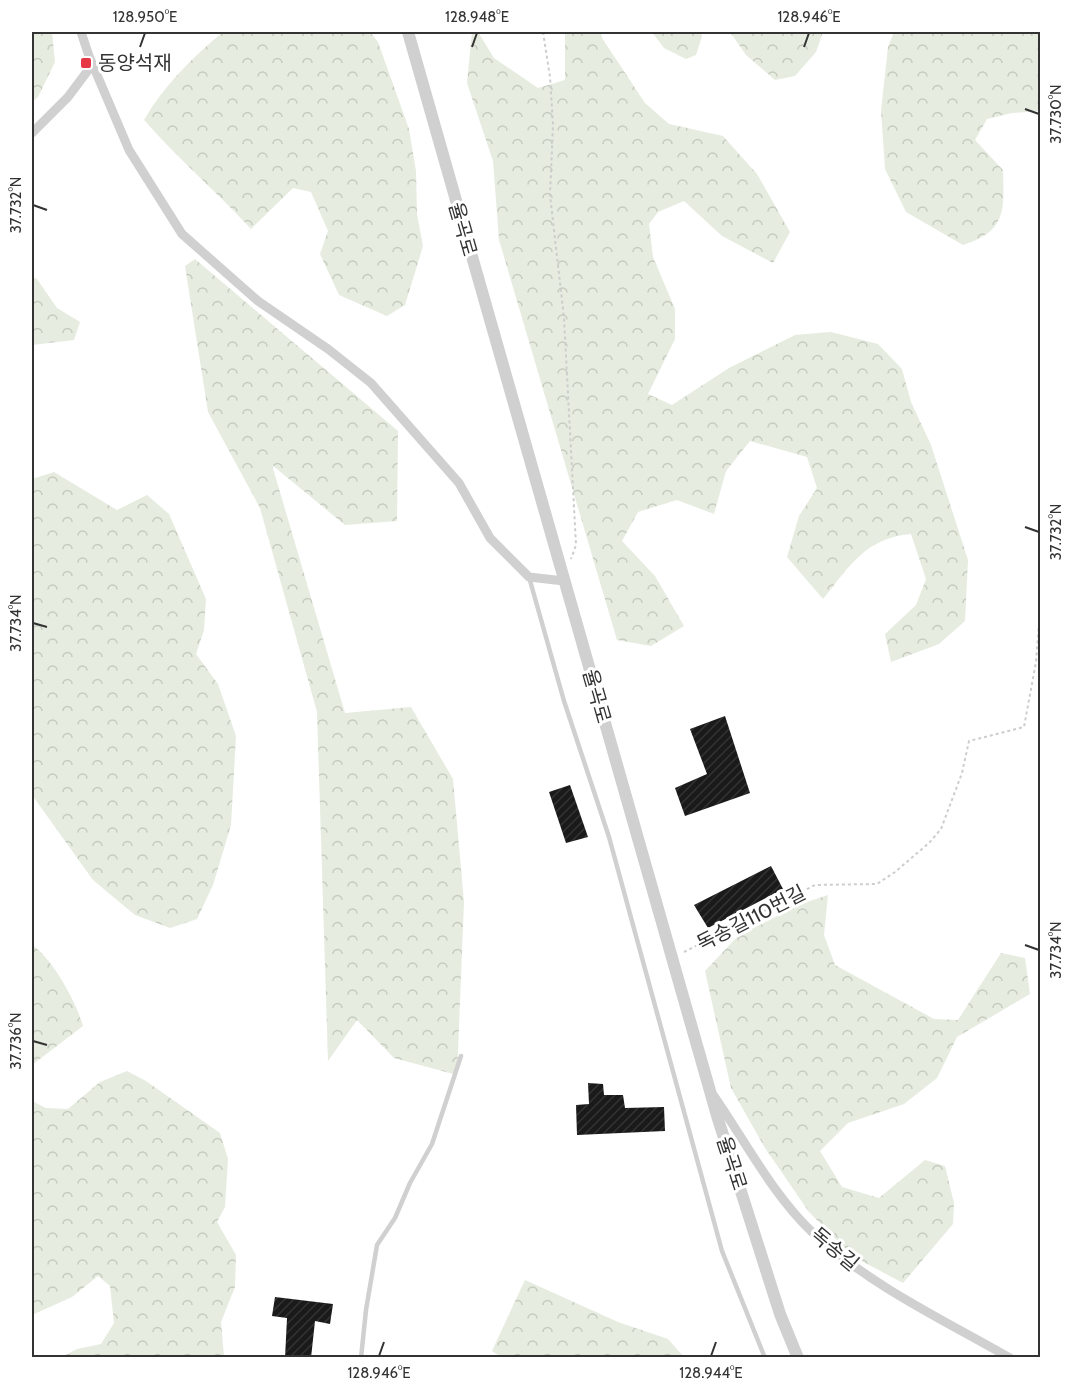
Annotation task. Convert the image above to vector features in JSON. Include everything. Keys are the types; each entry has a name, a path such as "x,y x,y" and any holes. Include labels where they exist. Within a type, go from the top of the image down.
{"street":[{"path":"81,32 92,65 129,150 182,234 258,301 328,349 371,383 459,483 490,538 529,577 564,581"},
{"name":"율곡로","path":"408,32 709,1088 780,1314 798,1358"},
{"path":"32,133 68,98 92,65"},
{"name":"독송길","path":"709,1088 780,1193 812,1232 870,1279 1010,1358"}],"lane":[{"path":"529,577 564,701 609,837 722,1251 765,1358"},
{"path":"361,1358 377,1245 396,1218 410,1183 432,1144 461,1056"}],"path":[{"path":"543,32 550,77 553,125 550,195 564,318 576,544 564,581"},
{"name":"독송길110번길","path":"672,958 815,885 878,884 929,843 941,829 950,808 969,741 1024,727 1036,662 1041,611"}],"green space":[{"path":"32,32 52,32 55,62 38,97 32,102"},
{"path":"223,32 370,32 378,42 409,129 416,171 417,214 423,246 405,305 387,316 339,295 320,254 328,231 311,192 293,188 251,229 144,120 160,95 179,73"},
{"path":"472,32 478,32 494,58 538,88 565,80 565,32 601,32 602,38 645,103 669,124 723,136 757,174 790,232 773,263 722,236 684,201 658,212 649,224 653,257 675,309 675,339 648,394 672,405 729,368 795,335 831,332 878,344 902,369 911,402 931,445 968,560 965,621 939,644 891,662 885,634 916,605 926,579 911,534 882,541 870,548 851,565 823,599 787,557 799,516 817,488 807,457 750,441 726,471 714,514 677,500 638,512 622,541 655,576 684,626 651,646 617,640 499,240 493,161 467,83"},
{"path":"652,32 699,32 702,36 696,55 686,59 664,48"},
{"path":"730,32 823,32 816,52 795,76 775,80 746,55"},
{"path":"894,32 1040,32 1040,111 1012,113 987,119 975,140 1003,170 1002,208 995,226 988,233 963,245 906,212 885,169 881,111 888,47"},
{"path":"195,259 398,431 397,521 345,525 272,465 345,713 411,707 453,779 464,902 457,1075 394,1058 357,1020 328,1061 317,712 260,508 208,412 185,266"},
{"path":"32,277 37,279 57,308 80,322 74,340 32,345"},
{"path":"54,472 117,510 147,495 169,514 206,599 204,630 196,654 218,684 236,736 231,825 213,885 197,919 170,928 135,915 93,880 32,795 32,479"},
{"path":"828,895 824,935 835,965 934,1019 958,1020 1001,953 1025,958 1030,994 957,1037 937,1078 904,1104 848,1123 820,1151 842,1187 879,1198 925,1160 945,1166 954,1203 953,1224 903,1283 854,1257 809,1212 765,1148 731,1088 705,971 738,936 801,904"},
{"path":"32,945 56,970 75,1005 83,1026 32,1065"},
{"path":"127,1071 146,1081 220,1133 228,1159 225,1207 217,1222 236,1255 235,1287 221,1322 224,1357 62,1357 77,1349 101,1344 114,1323 110,1286 98,1276 72,1297 32,1315 32,1101 46,1108 68,1109 100,1082"},
{"path":"525,1280 618,1322 668,1339 684,1357 501,1357 492,1351"}],"building":[{"path":"725,716 750,793 685,816 675,788 707,774 690,729"},
{"path":"570,785 588,837 566,843 549,792"},
{"path":"771,866 783,889 708,928 694,905"},
{"path":"588,1083 603,1084 604,1095 623,1095 625,1108 664,1107 665,1131 577,1135 576,1105 589,1104"},
{"path":"275,1297 333,1304 330,1324 315,1321 311,1358 285,1358 287,1318 272,1316"}],"place":[{"name":"동양석재","path":"86,63"}]}
